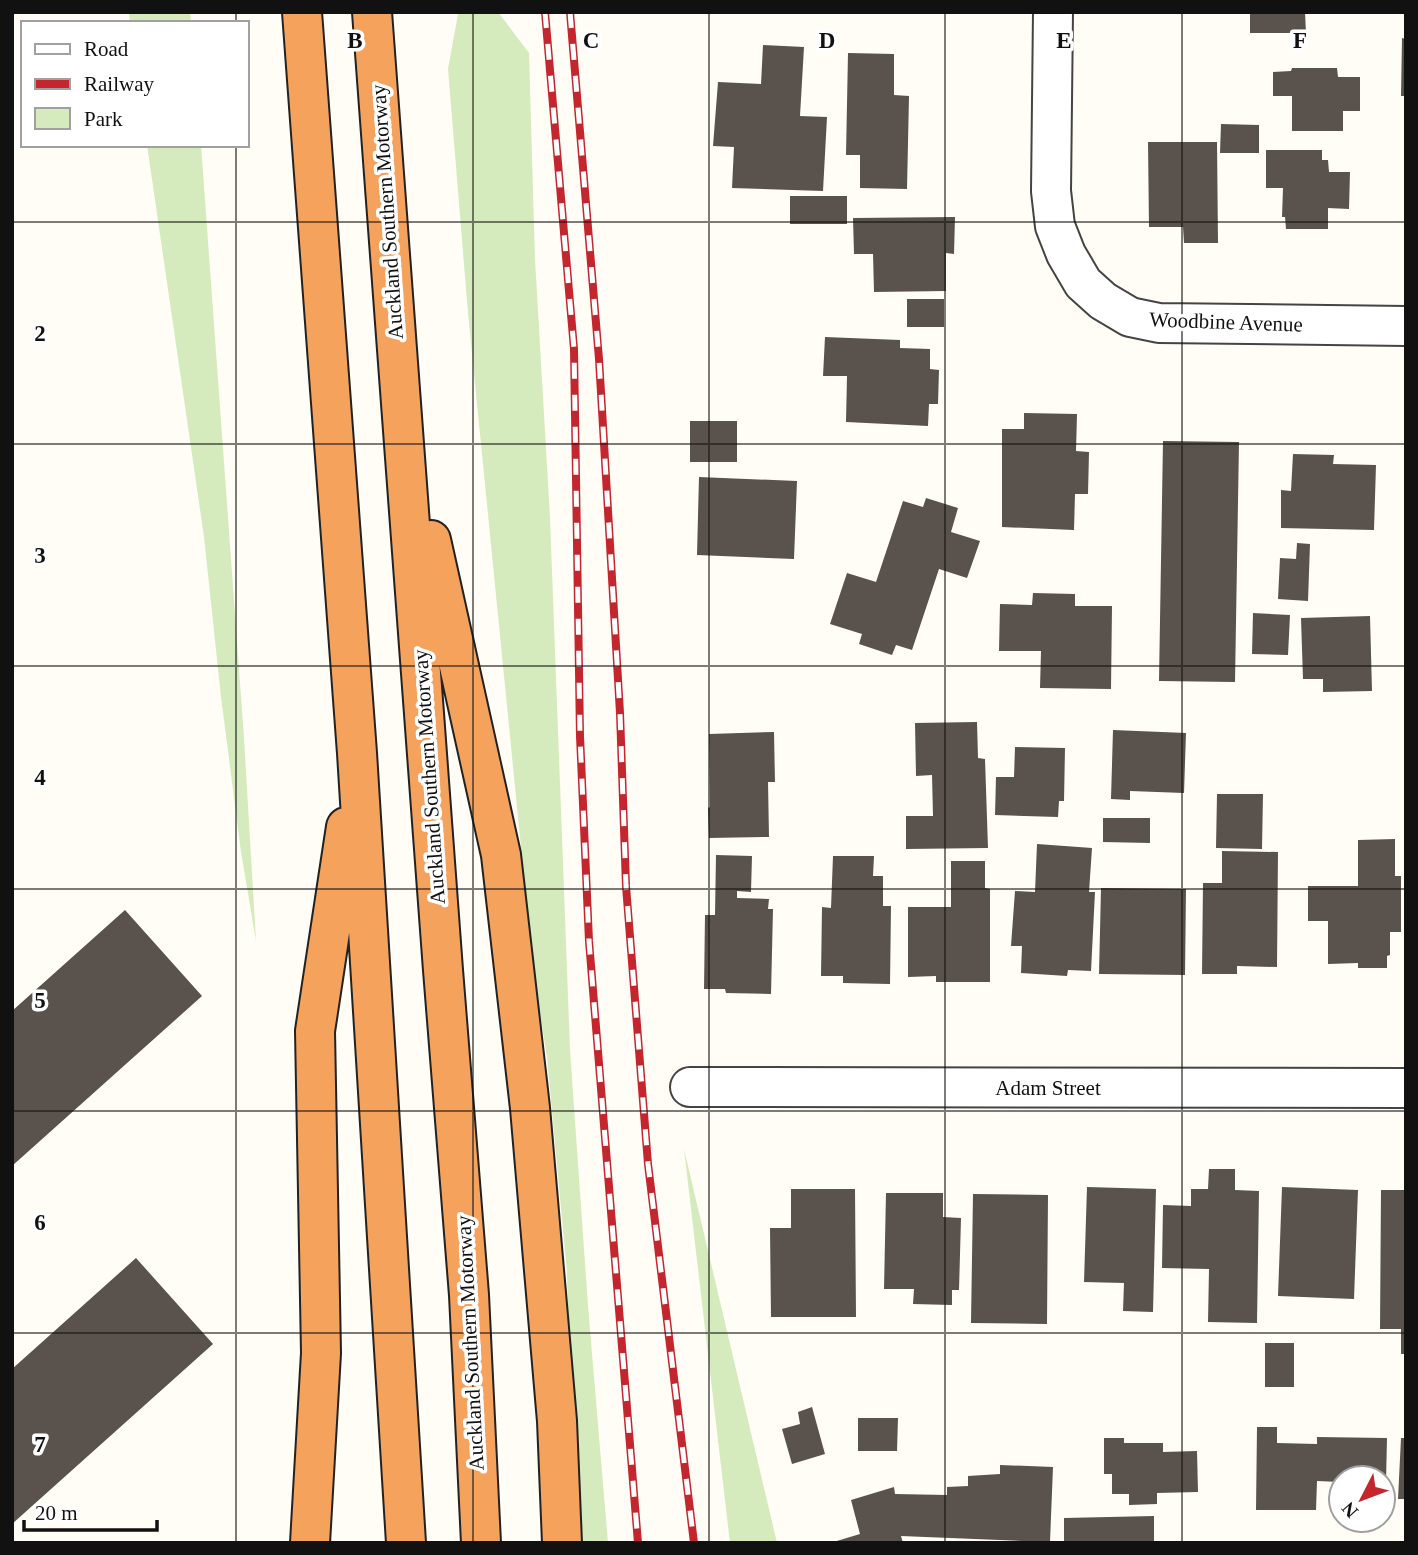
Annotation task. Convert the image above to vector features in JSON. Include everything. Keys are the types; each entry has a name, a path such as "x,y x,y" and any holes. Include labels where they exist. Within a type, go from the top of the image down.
{"highway":[{"path":"302,12 357,753 406,1543"},
{"name":"Auckland Southern Motorway","path":"372,14 469,1295 481,1543"},
{"path":"402,411 501,855 531,1122 558,1421 562,1543"},
{"path":"310,1543 321,1353 315,1031 357,753"}],"street":[{"name":"Woodbine Avenue","path":"1053,12 1051,191 1055,226 1066,254 1083,283 1103,301 1130,317 1159,323 1406,326"},
{"name":"Adam Street","path":"690,1087 1406,1088"}],"green space":[{"path":"129,12 190,12 191,21 130,21"},
{"path":"498,12 529,53 535,259 550,518 570,1050 608,1543 574,1543 567,1273 547,1057 533,968 468,313 448,69 458,14"},
{"path":"147,147 201,147 256,941 241,852 221,697 204,537"},
{"path":"684,1149 777,1543 730,1543"}],"building":[{"path":"1250,12 1305,12 1306,33 1250,33"},
{"path":"1402,38 1406,39 1406,96 1401,96"},
{"path":"763,45 804,47 800,116 827,117 823,191 732,188 734,147 713,146 718,82 761,84"},
{"path":"848,53 894,54 894,95 909,96 907,189 860,188 860,155 846,155"},
{"path":"1292,68 1337,68 1338,77 1360,77 1360,111 1343,111 1343,131 1292,131 1292,96 1273,96 1273,72 1291,71"},
{"path":"1221,124 1259,125 1259,153 1220,153"},
{"path":"1148,142 1217,142 1218,243 1184,243 1183,227 1149,227"},
{"path":"1266,150 1322,150 1322,160 1328,160 1329,172 1350,172 1349,209 1328,208 1328,229 1286,229 1285,217 1282,217 1283,188 1266,188"},
{"path":"790,196 847,196 847,224 790,224"},
{"path":"955,217 954,254 946,253 946,291 874,292 873,254 854,254 853,218"},
{"path":"907,299 944,299 944,327 907,327"},
{"path":"825,337 900,340 900,348 930,349 930,369 939,370 938,404 929,404 928,426 846,422 847,376 823,376"},
{"path":"1024,413 1077,414 1076,451 1089,452 1088,494 1075,494 1074,530 1002,527 1002,429 1024,429"},
{"path":"690,421 737,421 737,462 690,462"},
{"path":"1163,441 1239,442 1235,682 1159,681"},
{"path":"1293,454 1334,455 1333,464 1376,465 1374,530 1281,528 1281,490 1291,491"},
{"path":"699,477 797,481 794,559 697,555"},
{"path":"926,498 958,508 951,532 980,541 967,578 939,569 912,650 896,645 892,655 859,644 862,634 830,624 847,573 876,582 903,501 923,507"},
{"path":"1297,543 1310,544 1308,601 1278,599 1280,558 1296,559"},
{"path":"1033,593 1075,594 1075,606 1112,606 1111,689 1040,688 1041,651 999,651 1000,604 1032,605"},
{"path":"1253,613 1290,615 1288,655 1252,654"},
{"path":"1370,616 1372,691 1323,692 1323,679 1303,679 1301,618"},
{"path":"977,722 978,758 985,759 988,848 906,849 906,816 933,816 932,775 916,776 915,723"},
{"path":"1113,730 1186,733 1184,793 1130,791 1130,800 1111,799"},
{"path":"774,732 775,782 768,782 769,837 709,838 709,734"},
{"path":"1015,747 1065,748 1064,801 1059,801 1058,817 995,815 996,777 1014,777"},
{"path":"1217,794 1263,794 1262,849 1216,848"},
{"path":"1103,818 1150,818 1150,843 1103,842"},
{"path":"1395,839 1395,876 1401,876 1401,932 1390,932 1387,968 1358,968 1358,963 1328,964 1328,921 1308,921 1308,886 1358,886 1358,840"},
{"path":"1037,844 1092,848 1089,892 1095,892 1091,971 1068,970 1067,976 1021,973 1022,946 1011,946 1015,891 1035,892"},
{"path":"1222,851 1278,852 1277,967 1237,966 1237,974 1202,974 1203,883 1222,883"},
{"path":"716,855 752,856 751,892 737,891 737,898 769,899 768,909 773,909 771,994 726,993 725,989 704,989 705,915 715,915"},
{"path":"833,856 874,856 873,876 883,876 883,906 891,906 890,984 843,983 843,976 821,976 822,907 831,908"},
{"path":"951,861 985,861 985,888 990,889 990,982 936,982 936,976 908,977 908,907 951,907"},
{"path":"1101,888 1186,889 1185,975 1099,974"},
{"path":"125,910 202,996 12,1166 12,1011"},
{"path":"1209,1169 1235,1169 1235,1190 1259,1191 1257,1323 1208,1322 1209,1269 1162,1268 1163,1205 1191,1206 1191,1189 1208,1189"},
{"path":"1087,1187 1156,1189 1153,1312 1123,1311 1124,1283 1084,1282"},
{"path":"1282,1187 1358,1190 1354,1299 1278,1296"},
{"path":"791,1189 855,1189 856,1317 771,1317 770,1228 791,1228"},
{"path":"1381,1190 1406,1190 1406,1354 1401,1354 1401,1329 1380,1329"},
{"path":"886,1193 943,1193 943,1217 961,1218 959,1290 952,1290 952,1305 913,1304 914,1289 884,1289"},
{"path":"973,1194 1048,1195 1047,1324 971,1323"},
{"path":"136,1258 213,1344 12,1524 12,1369"},
{"path":"1265,1343 1294,1343 1294,1387 1265,1387"},
{"path":"812,1407 825,1454 792,1464 782,1429 800,1424 798,1412"},
{"path":"858,1418 898,1418 897,1451 858,1451"},
{"path":"1257,1427 1277,1427 1277,1443 1317,1444 1317,1437 1387,1438 1386,1464 1327,1464 1327,1481 1317,1481 1316,1510 1256,1510"},
{"path":"1104,1438 1124,1438 1124,1443 1163,1443 1163,1452 1197,1451 1198,1492 1157,1493 1157,1504 1129,1505 1129,1494 1112,1494 1112,1474 1104,1474"},
{"path":"1401,1438 1406,1438 1406,1499 1398,1499"},
{"path":"1000,1465 1053,1467 1050,1542 901,1536 903,1543 830,1543 860,1534 851,1500 894,1487 895,1494 947,1495 947,1487 968,1486 968,1476 1000,1474"},
{"path":"1154,1516 1154,1543 1064,1543 1064,1518"}],"railway":[{"path":"545,12 574,349 580,736 589,941 638,1543"},
{"path":"570,12 599,359 620,713 626,886 648,1164 694,1543"}]}
